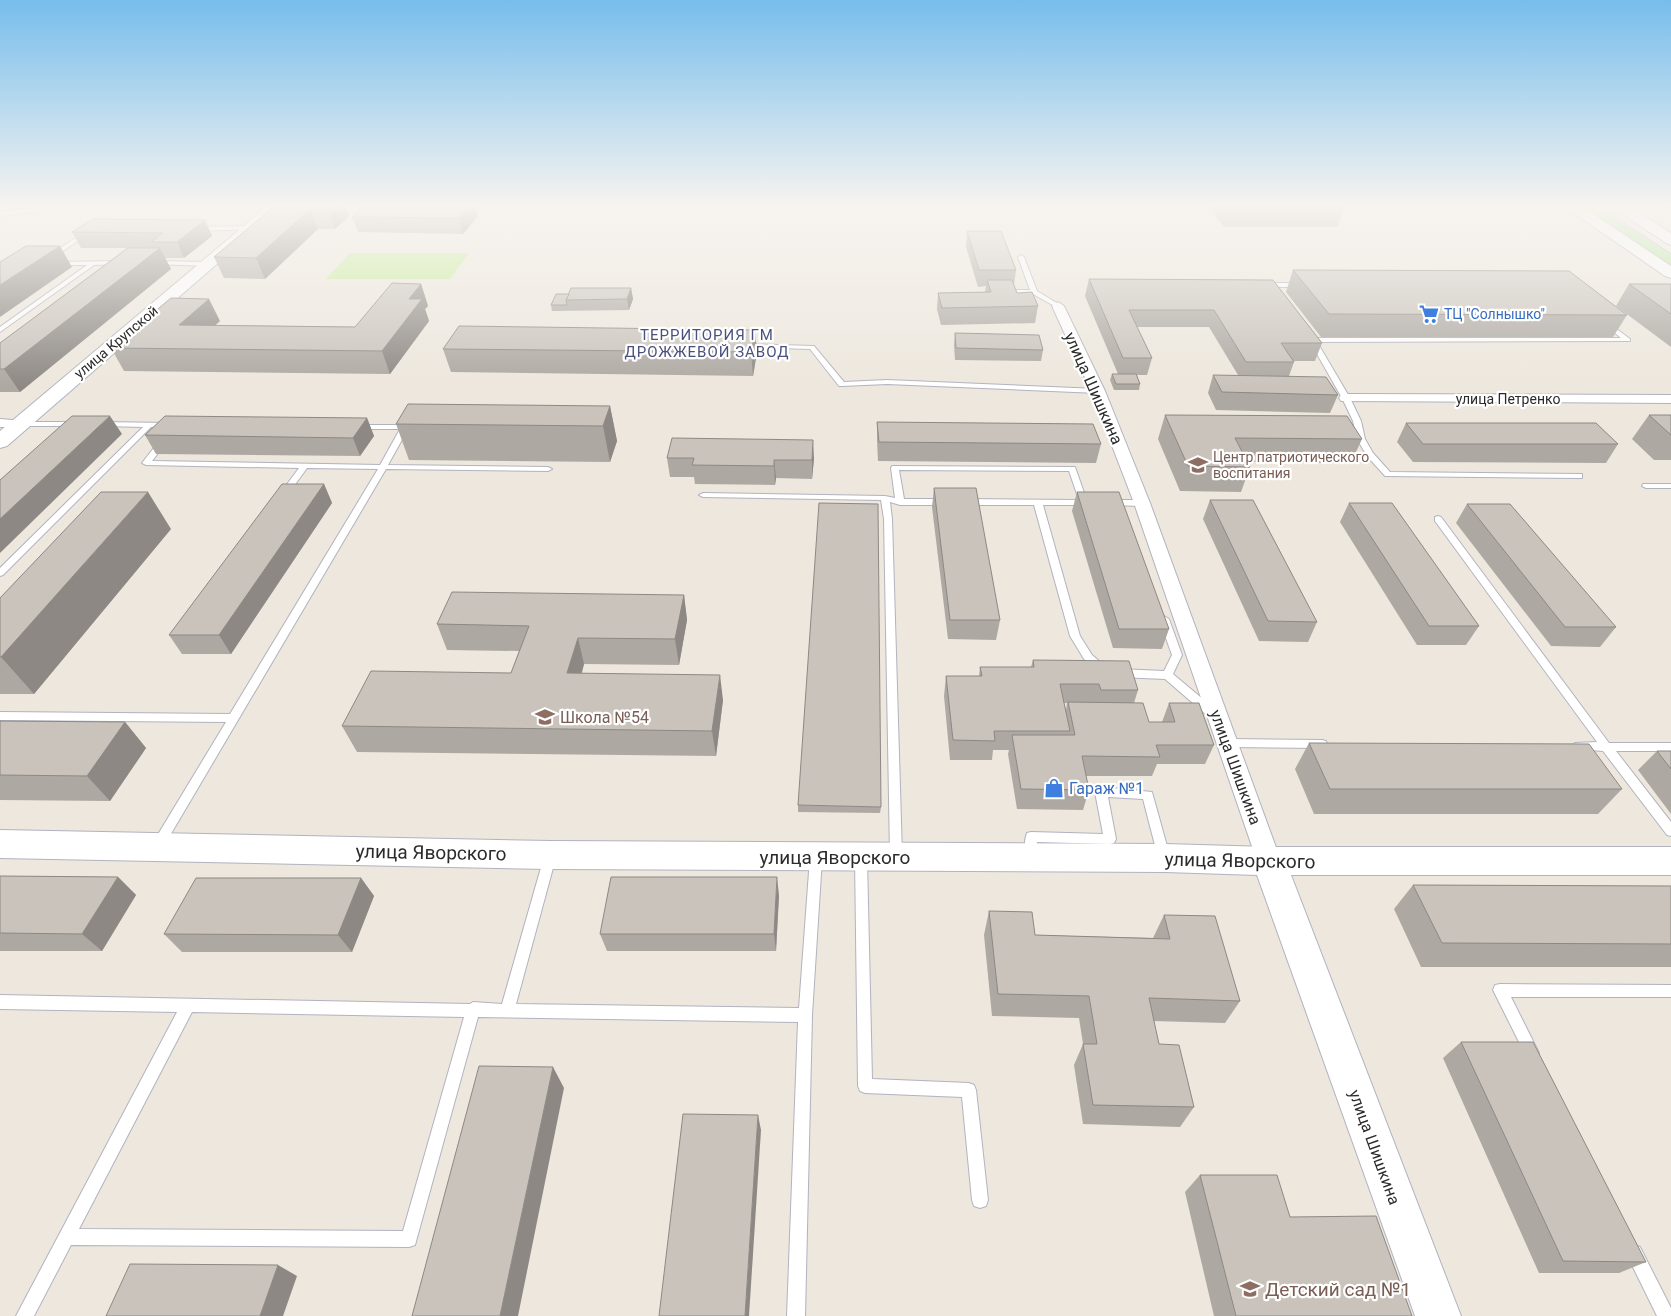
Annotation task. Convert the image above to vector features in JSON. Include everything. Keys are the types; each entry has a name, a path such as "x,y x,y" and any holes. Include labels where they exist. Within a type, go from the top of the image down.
{"main road":[{"name":"улица Крупской","path":"0,442 207,265"},
{"path":"1660,265 1671,273"},
{"name":"улица Яворского","path":"0,844 550,855 816,858 1671,861"},
{"name":"улица Шишкина","path":"1270,861 1438,1316"}],"street":[{"name":"улица Шишкина","path":"1058,306 1098,391 1142,502 1270,861"},
{"name":"улица Петренко","path":"1346,398 1671,399"},
{"path":"0,424 20,424"}],"lane":[{"path":"0,330 90,265"},
{"path":"1024,265 1034,292"},
{"path":"1284,301 1273,285 1312,285"},
{"path":"998,292 1034,292 1058,306"},
{"path":"1312,340 1628,340 1597,316"},
{"path":"1306,332 1346,398 1361,439 1370,454 1388,474 1579,476"},
{"path":"732,346 812,347 842,384 887,382 1098,391"},
{"path":"20,424 90,424"},
{"path":"100,424 177,425 146,462 548,469"},
{"path":"0,573 149,424"},
{"path":"158,846 405,427 345,427"},
{"path":"276,505 305,466"},
{"path":"900,502 896,468 1072,469 1093,503"},
{"path":"1646,486 1671,486"},
{"path":"702,495 885,498 900,502 1093,503 1122,507 1142,502"},
{"path":"885,498 888,519 896,858"},
{"path":"1038,503 1075,636 1088,656 1096,665 1111,672 1167,675 1220,720"},
{"path":"1438,519 1671,832"},
{"path":"1161,610 1177,655 1167,675"},
{"path":"0,716 232,718"},
{"path":"1229,743 1338,744"},
{"path":"1566,746 1671,747"},
{"path":"1031,858 1031,837 1110,838 1101,792 1148,795 1165,858"},
{"path":"507,1011 550,855"},
{"path":"796,1316 806,1015 816,858"},
{"path":"861,858 865,1086 969,1090 980,1200"},
{"path":"1541,1069 1500,990 1671,991"},
{"path":"0,1002 806,1015"},
{"path":"26,1316 188,1005"},
{"path":"67,1237 408,1239 473,1009"},
{"path":"1626,1237 1666,1316"}],"green space":[{"path":"339,265 460,265 450,279 326,279"}],"building":[{"path":"0,265 30,265 0,285"},
{"path":"105,265 138,265 4,369 0,369 0,343"},
{"path":"978,265 1014,265 1016,270 979,270"},
{"path":"1293,270 1569,271 1627,315 1329,314"},
{"path":"1089,279 1273,280 1322,343 1281,343 1294,362 1246,362 1214,310 1129,310 1152,358 1123,358"},
{"path":"987,280 1012,280 1017,293 1032,292 1038,306 942,308 938,293 991,292"},
{"path":"392,283 421,284 409,299 422,299 382,351 111,348 171,298 209,299 179,325 355,327"},
{"path":"1629,284 1671,284 1671,314"},
{"path":"571,288 631,288 627,299 566,300"},
{"path":"556,294 569,294 566,300 567,305 551,305"},
{"path":"459,326 755,330 751,352 443,349"},
{"path":"955,333 1039,335 1043,350 956,348"},
{"path":"1112,374 1136,374 1140,384 1116,384"},
{"path":"1213,375 1326,377 1338,395 1222,392"},
{"path":"408,404 610,406 603,426 396,424"},
{"path":"1165,415 1347,416 1362,439 1235,438 1250,467 1188,466"},
{"path":"1649,415 1671,415 1671,435"},
{"path":"72,416 110,416 0,519 0,480"},
{"path":"165,416 367,418 353,438 145,435"},
{"path":"877,422 1093,424 1101,444 879,442"},
{"path":"1406,423 1596,423 1618,444 1423,444"},
{"path":"672,438 813,440 812,460 774,460 774,466 692,465 694,458 667,458"},
{"path":"282,484 324,484 219,635 169,635"},
{"path":"934,488 976,488 1000,620 950,620"},
{"path":"101,492 148,492 0,657 0,598"},
{"path":"1077,492 1119,492 1169,629 1119,629"},
{"path":"1210,500 1253,500 1317,622 1268,621"},
{"path":"819,503 878,504 881,807 798,805"},
{"path":"1349,503 1392,503 1479,626 1429,626"},
{"path":"1467,504 1510,504 1616,627 1565,627"},
{"path":"452,592 684,595 675,639 578,638 567,673 720,675 712,731 342,726 371,671 511,673 529,626 437,624"},
{"path":"1033,660 1129,661 1138,690 1101,690 1099,684 1060,684 1070,731 994,731 995,741 953,740 946,676 982,676 980,667 1034,667"},
{"path":"1068,702 1143,703 1149,722 1175,722 1169,703 1199,703 1214,745 1156,745 1160,757 1082,756 1089,790 1021,789 1012,735 1075,735"},
{"path":"0,721 125,722 87,776 0,775"},
{"path":"1309,743 1589,744 1622,789 1330,789"},
{"path":"1657,751 1671,751 1671,769"},
{"path":"0,876 118,877 82,934 0,933"},
{"path":"611,877 777,877 774,934 600,934"},
{"path":"196,878 361,878 338,935 164,934"},
{"path":"1413,885 1671,886 1671,944 1442,943"},
{"path":"989,911 1032,912 1035,935 1170,939 1164,915 1215,916 1240,1001 1149,998 1159,1044 1179,1045 1194,1107 1093,1105 1083,1044 1097,1044 1089,996 998,994"},
{"path":"1461,1042 1533,1042 1646,1262 1563,1261"},
{"path":"479,1066 553,1067 500,1316 412,1316"},
{"path":"683,1114 758,1115 745,1316 659,1316"},
{"path":"1200,1175 1277,1175 1290,1217 1376,1216 1412,1316 1236,1316"},
{"path":"130,1264 278,1265 260,1316 106,1316"}],"place":[{"name":"ТЦ \"Солнышко\"","path":"1429,314"},
{"name":"Центр патриотического воспитания","path":"1198,465"},
{"name":"Школа №54","path":"545,717"},
{"name":"Гараж №1","path":"1054,788"},
{"name":"Детский сад №1","path":"1250,1289"}],"district":[{"name":"ТЕРРИТОРИЯ ГМ ДРОЖЖЕВОЙ ЗАВОД","path":"707,344"}]}
